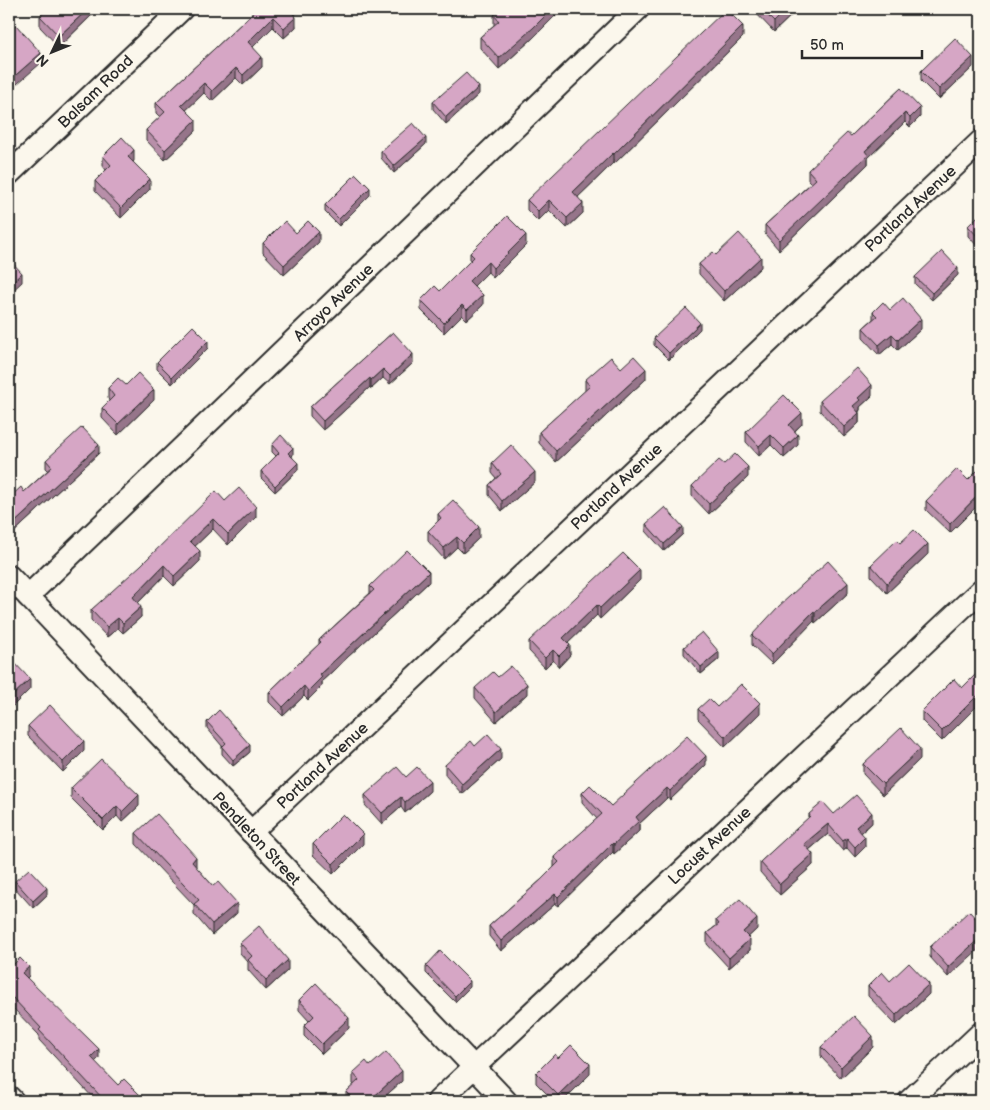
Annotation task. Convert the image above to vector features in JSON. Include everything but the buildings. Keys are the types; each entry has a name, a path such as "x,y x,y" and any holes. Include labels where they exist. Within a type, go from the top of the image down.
{"street":[{"name":"Balsam Road","path":"9,174 182,9"},
{"name":"Arroyo Avenue","path":"28,596 638,9"},
{"name":"Portland Avenue","path":"252,832 981,141"},
{"name":"Pendleton Street","path":"9,576 506,1101"},
{"name":"Locust Avenue","path":"438,1101 981,590"},
{"path":"909,1101 981,1033"},
{"path":"9,1097 13,1101"}]}
